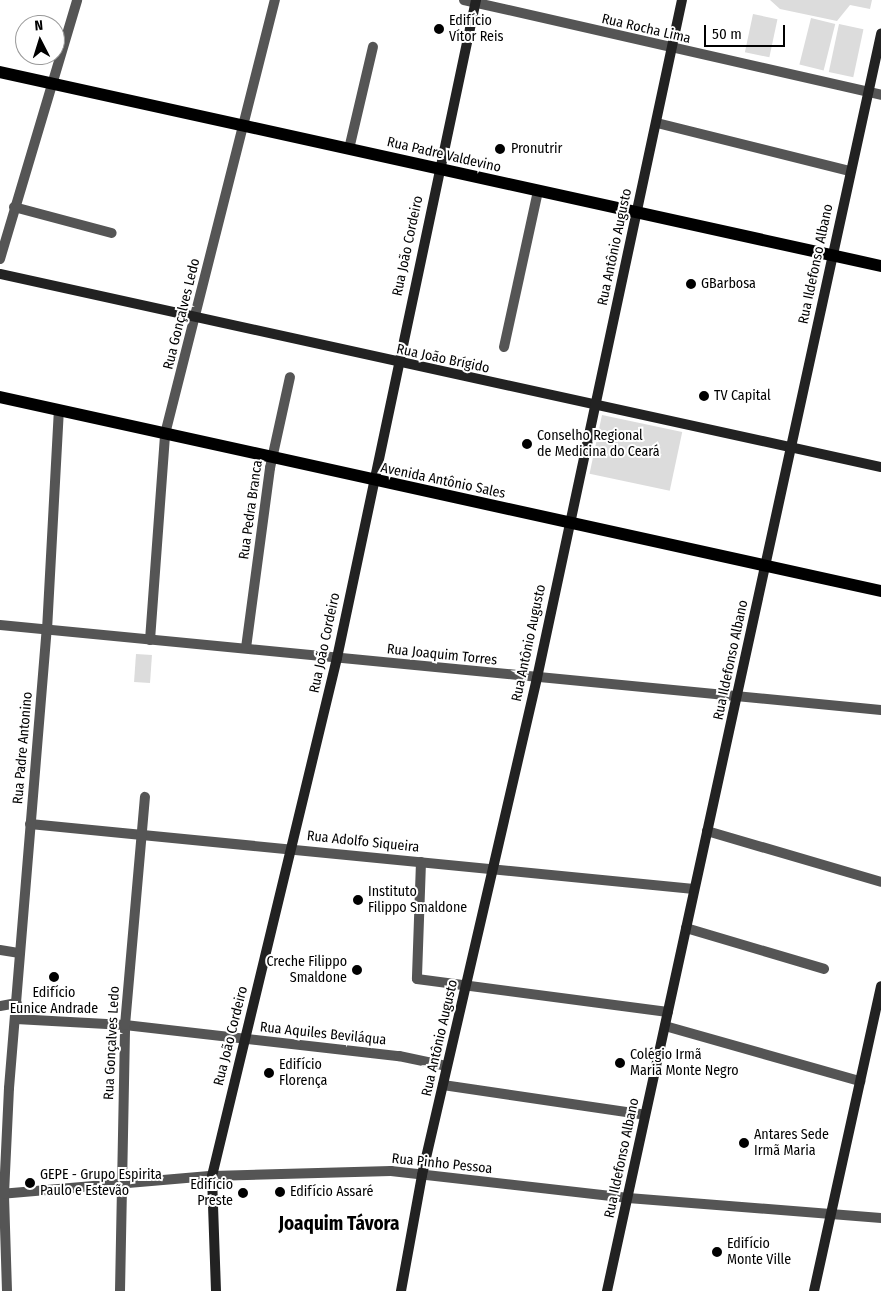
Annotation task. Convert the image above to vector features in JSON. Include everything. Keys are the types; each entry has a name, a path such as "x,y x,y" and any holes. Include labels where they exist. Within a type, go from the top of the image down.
{"main road":[{"name":"Rua Padre Valdevino","path":"0,72 881,266"},
{"name":"Avenida Antônio Sales","path":"0,396 373,481 881,591"}],"street":[{"path":"0,259 76,0"},
{"name":"Rua Gonçalves Ledo","path":"150,640 165,434 196,318 242,126 275,0"},
{"name":"Rua Rocha Lima","path":"464,0 476,1 672,49 881,95"},
{"name":"Rua Antônio Augusto","path":"401,1291 422,1175 537,678 682,0"},
{"name":"Rua João Cordeiro","path":"216,1291 212,1176 244,1039 293,848 337,658 397,363 476,1"},
{"name":"Rua Ildefonso Albano","path":"607,1291 881,34"},
{"path":"349,149 372,47"},
{"path":"657,123 850,171"},
{"path":"504,347 538,191"},
{"path":"14,207 112,233"},
{"name":"Rua João Brígido","path":"0,274 397,363 881,467"},
{"name":"Rua Pedra Branca","path":"246,648 272,458 290,377"},
{"name":"Rua Padre Antonino","path":"8,1291 2,1194 5,1088 16,1019 30,824 47,630 59,410"},
{"name":"Rua Joaquim Torres","path":"0,625 881,710"},
{"name":"Rua Gonçalves Ledo","path":"120,1291 119,1184 126,1025 145,797"},
{"name":"Rua Adolfo Siqueira","path":"30,824 293,848 694,889"},
{"path":"707,831 881,882"},
{"path":"421,862 417,979 466,987 668,1012"},
{"path":"686,928 824,970"},
{"path":"0,950 20,953"},
{"path":"814,1291 881,986"},
{"path":"0,1006 17,1003"},
{"name":"Rua Aquiles Beviláqua","path":"16,1019 126,1025 400,1056 446,1066"},
{"path":"665,1026 860,1081"},
{"path":"443,1085 645,1116"},
{"name":"Rua Pinho Pessoa","path":"2,1194 212,1176 364,1171 422,1175 628,1198 881,1218"}],"shaded area":[{"path":"770,0 872,0 870,9 850,5 837,21 780,9"},
{"path":"753,14 777,19 769,57 745,52"},
{"path":"811,18 835,24 824,71 799,65"},
{"path":"839,24 863,29 853,77 829,72"},
{"path":"602,415 682,432 670,491 590,474"},
{"path":"136,654 152,655 150,683 134,682"}],"place":[{"name":"Edifício Vítor Reis","path":"439,29"},
{"name":"Pronutrir","path":"500,149"},
{"name":"GBarbosa","path":"691,284"},
{"name":"TV Capital","path":"704,396"},
{"name":"Conselho Regional de Medicina do Ceará","path":"527,444"},
{"name":"Instituto Filippo Smaldone","path":"358,900"},
{"name":"Creche Filippo Smaldone","path":"357,970"},
{"name":"Edifício Eunice Andrade","path":"54,977"},
{"name":"Colégio Irmã Maria Monte Negro","path":"620,1063"},
{"name":"Edifício Florença","path":"269,1073"},
{"name":"Antares Sede Irmã Maria","path":"744,1143"},
{"name":"GEPE - Grupo Espirita Paulo e Estevão","path":"30,1183"},
{"name":"Edifício Assaré","path":"280,1192"},
{"name":"Edifício Preste","path":"243,1193"},
{"name":"Edifício Monte Ville","path":"717,1252"}],"district":[{"name":"Joaquim Távora","path":"339,1224"}]}
